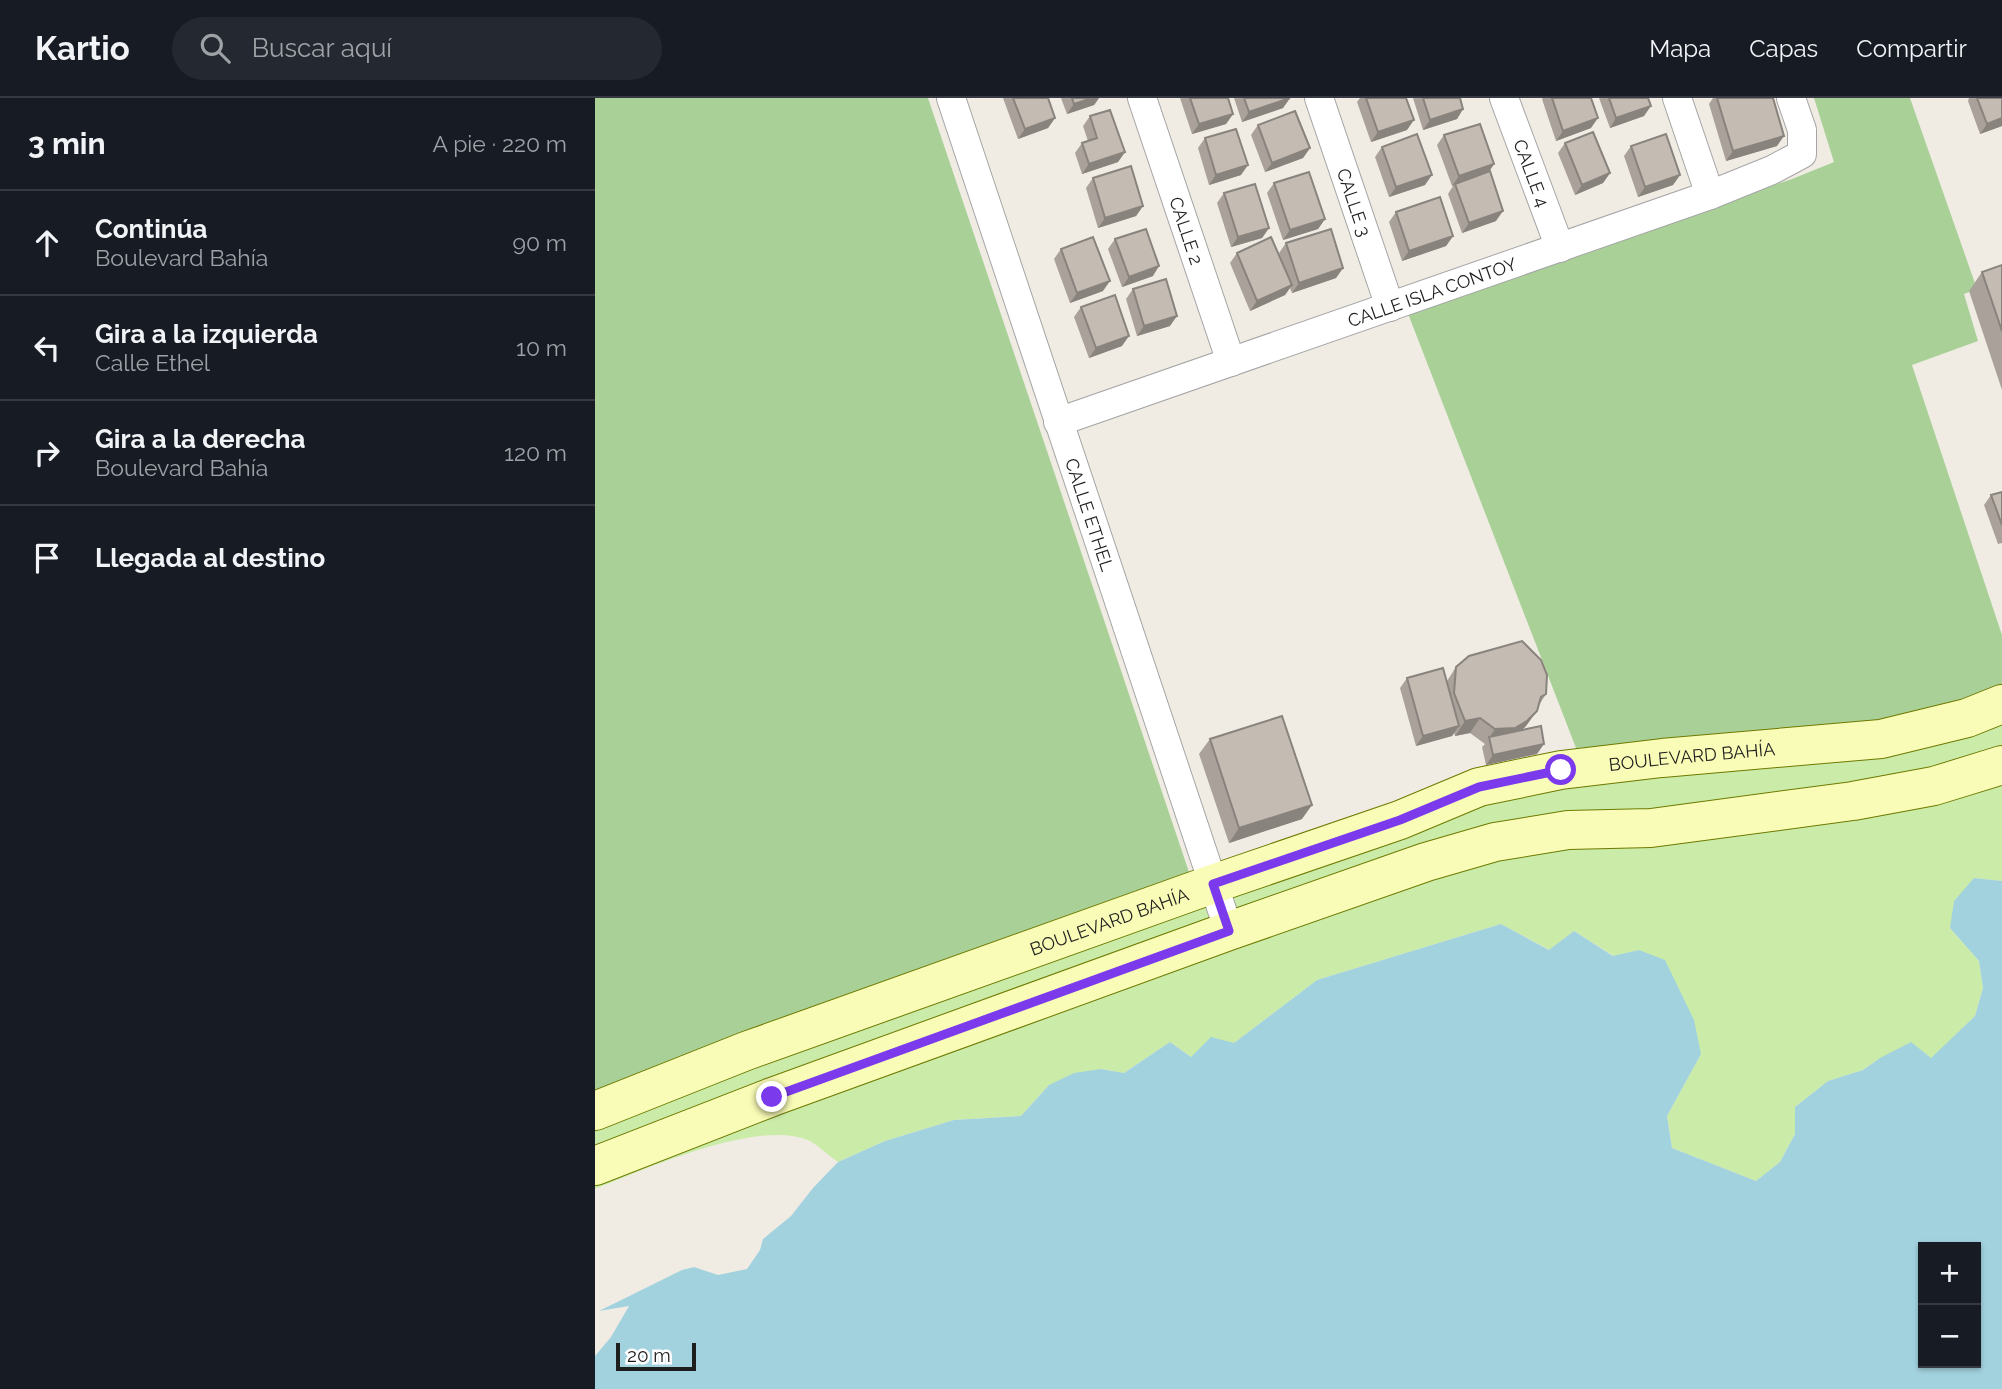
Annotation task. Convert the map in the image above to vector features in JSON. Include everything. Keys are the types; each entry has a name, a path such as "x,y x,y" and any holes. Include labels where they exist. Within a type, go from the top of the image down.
{"main road":[{"name":"BOULEVARD BAHÍA","path":"595,1111 746,1051 1400,820 1479,787 1574,768 1881,739 1967,718 2002,704"},
{"path":"595,1166 785,1093 1229,931 1426,862 1495,842 1568,830 1651,828 1853,802 1934,786 2002,765"}],"street":[{"name":"CALLE ETHEL","path":"951,98 1229,931"},
{"name":"CALLE 2","path":"1142,98 1231,362"},
{"name":"CALLE 3","path":"1319,98 1390,307"},
{"name":"CALLE 4","path":"1504,98 1560,248"},
{"path":"1677,98 1710,195"},
{"name":"CALLE ISLA CONTOY","path":"1058,422 1560,248 1772,170 1802,154 1802,130 1791,98"}],"green space":[{"path":"595,98 928,98 1193,884 595,1091"},
{"path":"1814,98 1910,98 1977,289 1964,294 1978,341 1912,365 2002,635 2002,688 1883,720 1646,745 1576,748 1407,311 1792,179 1834,162"},
{"path":"2002,688 2002,881 1974,878 1950,928 1979,961 1983,988 1975,1016 1931,1059 1880,1058 1863,1070 1828,1081 1795,1107 1795,1134 1780,1162 1756,1181 1672,1148 1667,1116 1701,1054 1639,950 1614,956 1574,931 1550,950 1501,924 1317,980 1234,1043 1191,1057 1170,1042 1124,1073 1101,1069 1049,1085 1021,1116 954,1120 885,1141 838,1162 808,1140 786,1135 760,1136 701,1149 595,1189 595,1091 1475,776 1576,748 1646,745 1883,720"}],"water":[{"path":"1974,878 2002,881 2002,1389 595,1389 595,1356 611,1337 629,1306 599,1311 682,1270 694,1267 718,1275 747,1269 760,1250 763,1239 791,1216 838,1162 885,1141 954,1120 1021,1116 1049,1085 1074,1073 1101,1069 1124,1073 1170,1042 1191,1057 1211,1037 1234,1043 1317,980 1501,924 1549,950 1574,931 1613,956 1639,950 1665,960 1694,1020 1701,1054 1667,1116 1672,1148 1756,1181 1780,1162 1795,1134 1795,1107 1828,1081 1863,1070 1911,1042 1931,1058 1975,1016 1983,988 1979,961 1950,928 1954,901"}],"building":[{"path":"1013,98 1048,98 1055,118 1025,129"},
{"path":"1072,98 1092,98 1074,104"},
{"path":"1190,98 1228,98 1233,114 1199,124"},
{"path":"1244,98 1290,98 1249,112"},
{"path":"1366,98 1406,98 1414,120 1378,132"},
{"path":"1423,98 1460,98 1463,109 1430,120"},
{"path":"1552,98 1591,98 1598,118 1563,131"},
{"path":"1609,98 1648,98 1651,106 1616,118"},
{"path":"1717,98 1773,98 1784,136 1733,151"},
{"path":"1977,98 2002,98 2002,118 1987,124"},
{"path":"1110,110 1125,152 1089,164 1082,143 1097,138 1090,116"},
{"path":"1295,111 1310,148 1272,163 1258,125"},
{"path":"1480,124 1494,164 1459,176 1444,135"},
{"path":"1236,129 1248,165 1216,175 1205,138"},
{"path":"1593,132 1610,173 1582,185 1565,143"},
{"path":"1417,134 1432,175 1396,187 1382,147"},
{"path":"1666,134 1680,175 1645,187 1631,146"},
{"path":"1131,166 1143,206 1105,218 1093,178"},
{"path":"1490,171 1503,211 1469,223 1455,184"},
{"path":"1309,172 1325,219 1290,230 1274,183"},
{"path":"1255,184 1269,228 1238,237 1224,193"},
{"path":"1440,197 1453,236 1409,251 1396,212"},
{"path":"1146,229 1159,266 1129,277 1115,239"},
{"path":"1331,229 1343,268 1299,283 1286,243"},
{"path":"1093,237 1110,281 1077,293 1061,249"},
{"path":"1271,237 1292,285 1257,301 1237,253"},
{"path":"2002,265 2002,331 1982,272"},
{"path":"1166,279 1177,316 1144,326 1133,289"},
{"path":"1115,295 1129,336 1096,348 1081,307"},
{"path":"2002,492 2002,525 1991,495"},
{"path":"1522,641 1541,660 1547,675 1546,694 1541,697 1537,711 1515,728 1495,729 1480,718 1465,721 1454,693 1456,667 1469,656"},
{"path":"1443,668 1459,726 1423,736 1407,678"},
{"path":"1282,716 1312,805 1239,828 1210,739"},
{"path":"1541,726 1544,744 1493,755 1489,737"}],"route":[{"path":"772,1097 1229,931 1213,884 1400,820 1479,787 1561,770"}]}
